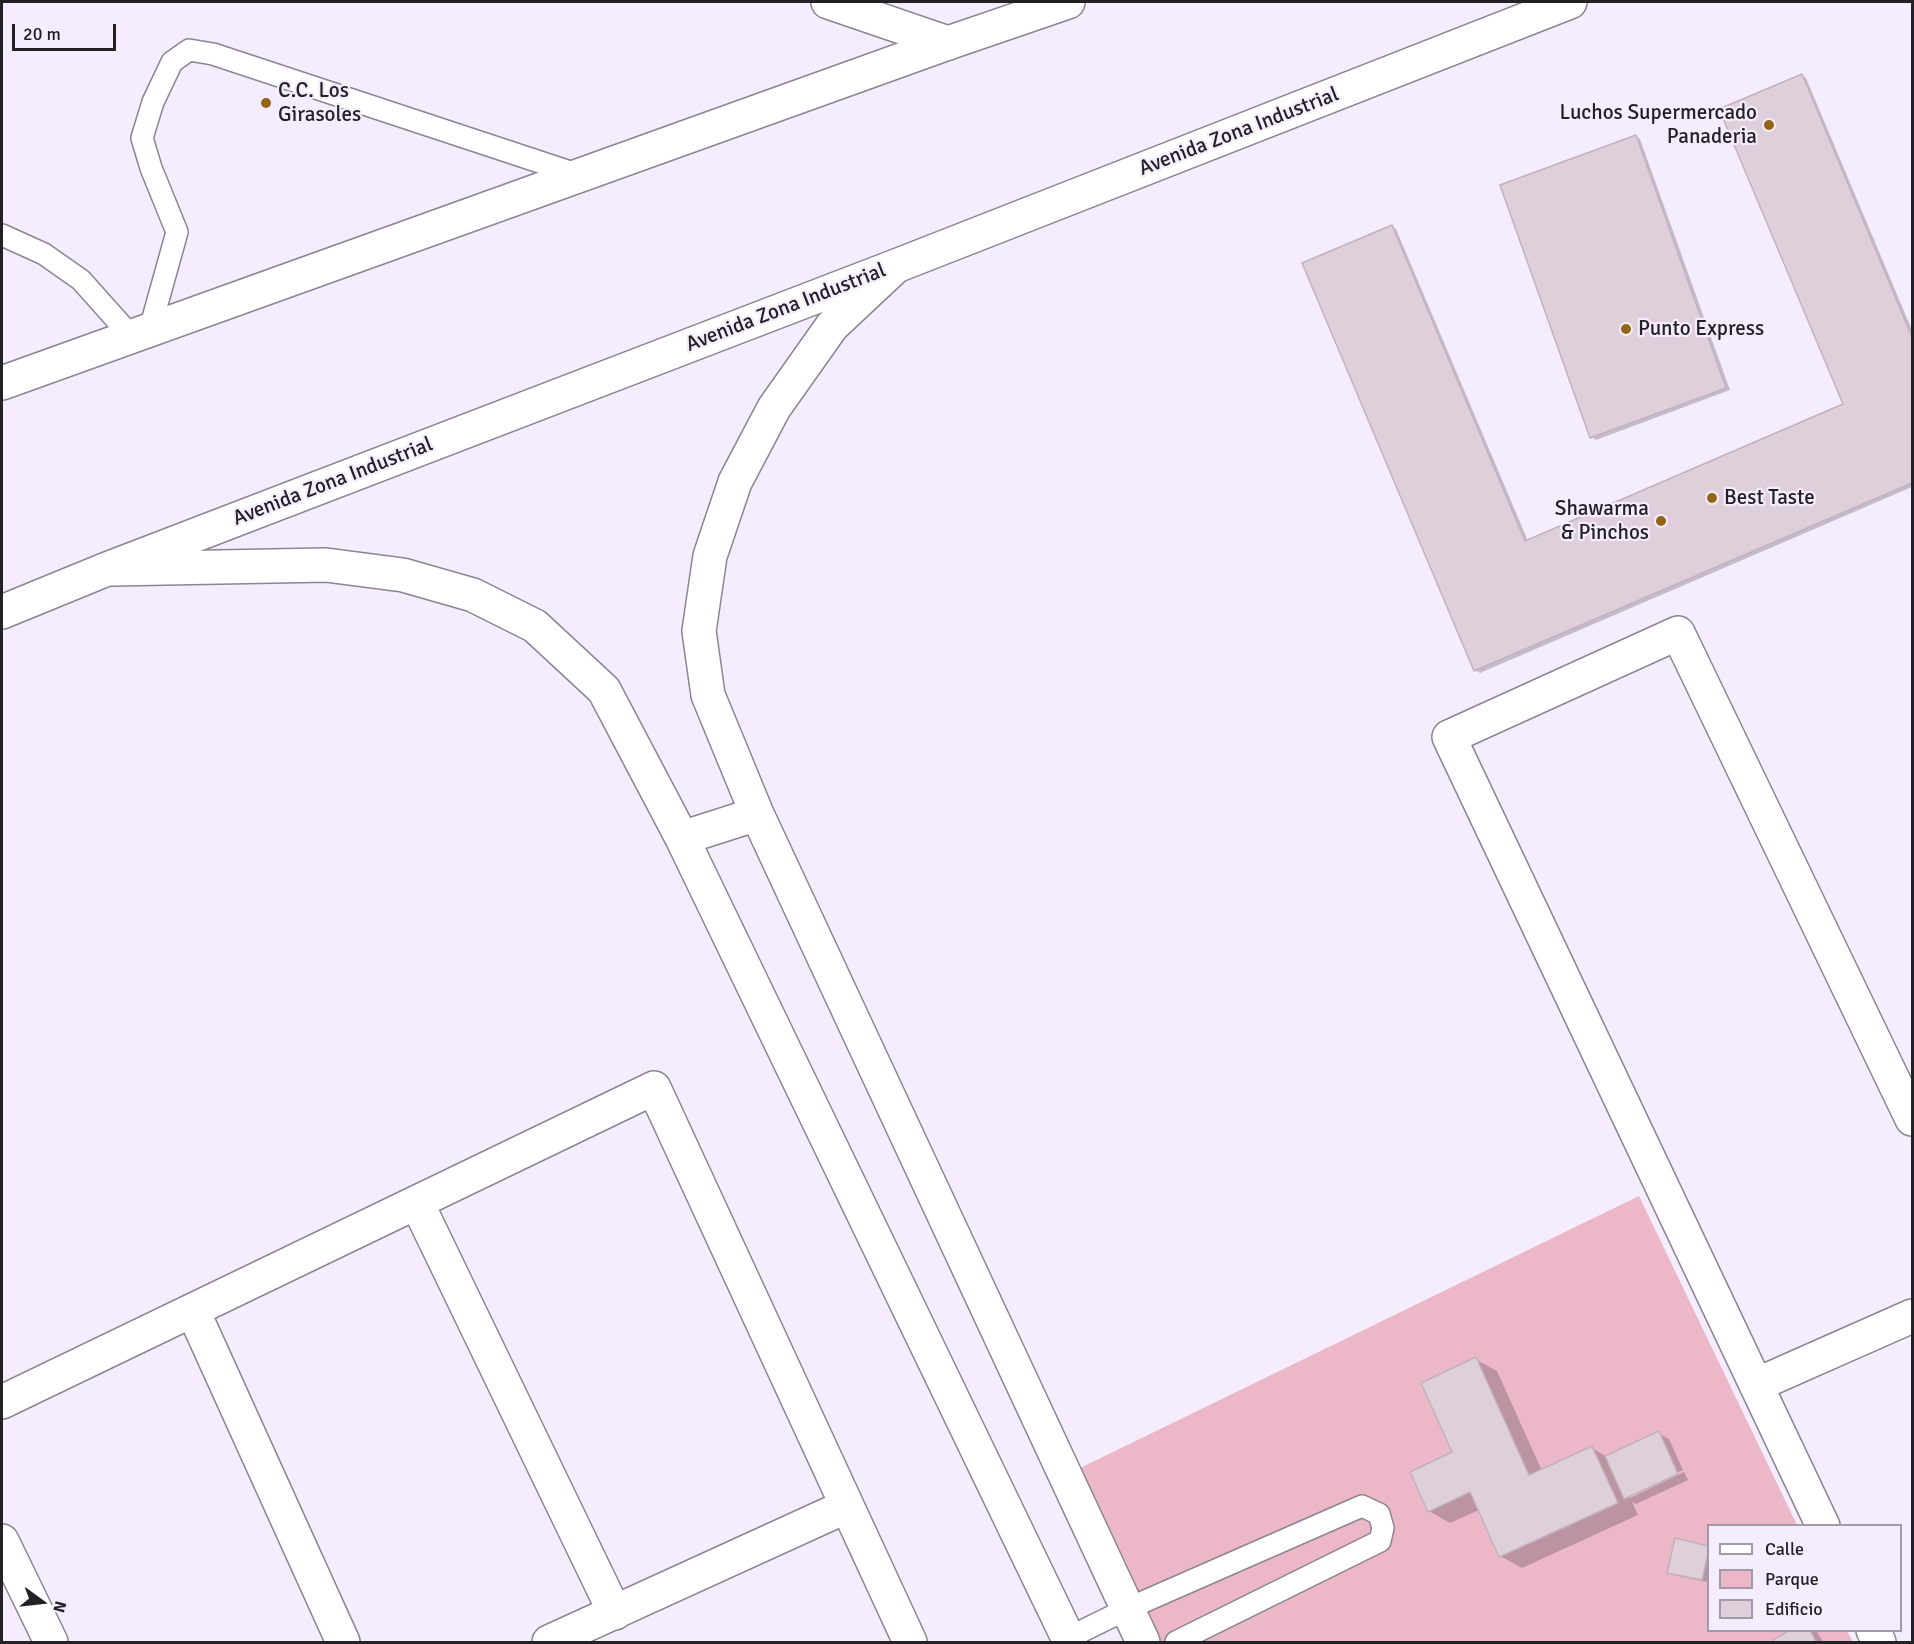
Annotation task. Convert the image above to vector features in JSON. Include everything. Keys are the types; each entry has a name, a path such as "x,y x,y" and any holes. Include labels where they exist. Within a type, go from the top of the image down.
{"street":[{"path":"828,2 948,43"},
{"path":"2,383 1068,2"},
{"name":"Avenida Zona Industrial","path":"2,612 107,569 897,266 1570,2"},
{"path":"897,266 832,326 774,408 735,482 710,556 699,630 708,695 757,814 1143,1642"},
{"path":"107,569 326,565 403,575 473,595 535,626 604,690 682,838 1069,1640"},
{"path":"1822,1524 1449,737 1678,633 1912,1119"},
{"path":"682,838 757,814"},
{"path":"2,1402 654,1088 910,1642"},
{"path":"417,1203 615,1612"},
{"path":"193,1311 343,1642"},
{"path":"1756,1385 1912,1316"},
{"path":"549,1642 847,1506"},
{"path":"2,1541 51,1642"}],"lane":[{"path":"2,235 44,254 81,280 140,333 177,232 151,168 142,138 153,102 172,62 189,50 213,54 579,175"},
{"path":"1069,1640 1127,1609 1362,1506 1379,1514 1383,1528 1380,1541 1176,1642"}],"green space":[{"path":"1639,1196 1797,1524 1707,1524 1707,1632 1848,1632 1853,1642 1161,1642 1078,1469"}],"building":[{"path":"1802,74 1912,337 1912,483 1474,671 1302,263 1392,225 1525,541 1843,404 1719,109"},
{"path":"1636,135 1726,388 1590,438 1500,185"},
{"path":"1476,1357 1529,1475 1592,1446 1618,1503 1499,1557 1470,1492 1428,1512 1410,1472 1452,1452 1421,1383"},
{"path":"1659,1431 1678,1474 1624,1499 1605,1456"},
{"path":"1675,1538 1707,1546 1707,1558 1702,1580 1667,1573"},
{"path":"1787,1632 1811,1632 1816,1642 1775,1642 1773,1640"}],"place":[{"name":"C.C. Los Girasoles","path":"266,103"},
{"name":"Luchos Supermercado Panaderia","path":"1769,125"},
{"name":"Punto Express","path":"1626,329"},
{"name":"Best Taste","path":"1712,498"},
{"name":"Shawarma & Pinchos","path":"1661,521"}]}
